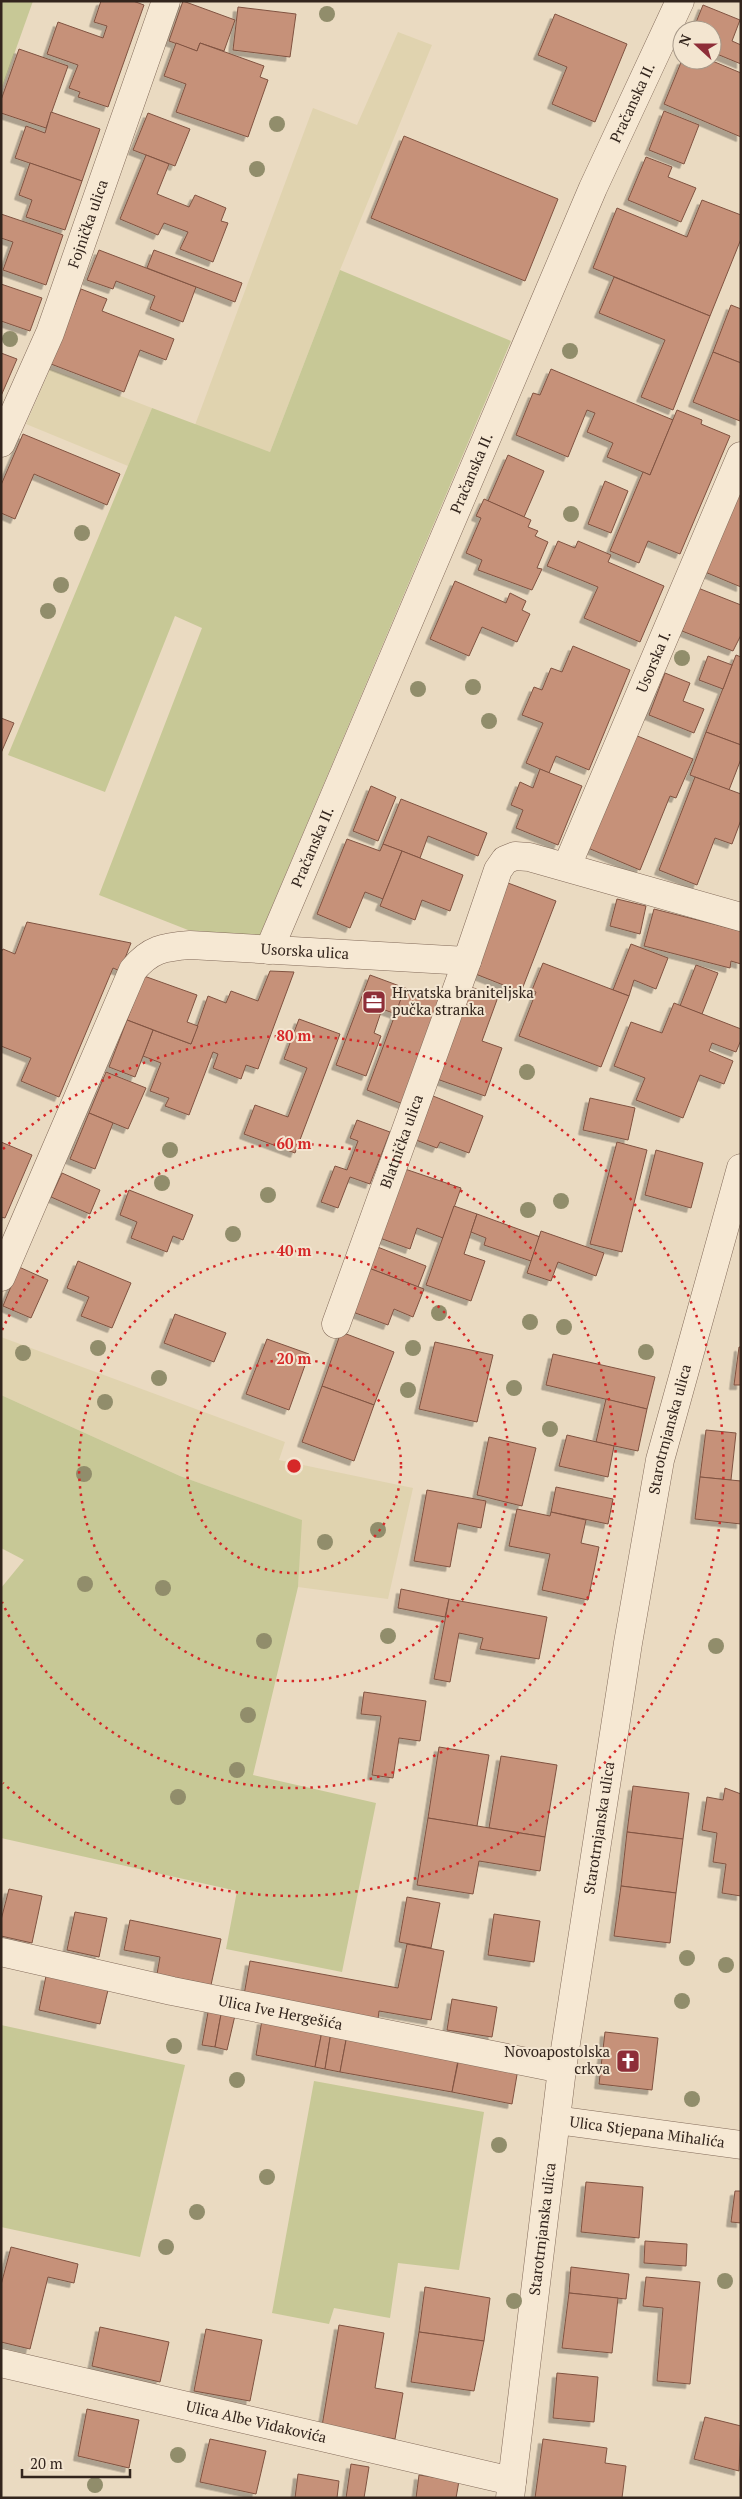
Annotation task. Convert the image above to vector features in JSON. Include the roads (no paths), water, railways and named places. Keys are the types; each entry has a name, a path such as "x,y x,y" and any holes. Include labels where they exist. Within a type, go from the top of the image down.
{"street":[{"name":"Fojnička ulica","path":"1,443 50,333 166,1"},
{"name":"Pračanska II.","path":"269,950 593,188 680,1"},
{"name":"Usorska I.","path":"567,866 741,456"},
{"path":"468,961 498,870 505,860 515,856 528,856 567,866 741,917"},
{"name":"Usorska ulica","path":"1,1278 133,970 144,956 166,947 190,945 468,961"},
{"name":"Blatnička ulica","path":"336,1324 468,961"},
{"name":"Starotrnjanska ulica","path":"511,2489 562,2069 628,1643 660,1460 741,1168"},
{"name":"Ulica Ive Hergešića","path":"1,1952 172,1991 562,2069"},
{"name":"Ulica Stjepana Mihalića","path":"556,2120 741,2145"},
{"name":"Ulica Albe Vidakovića","path":"1,2363 511,2489"}],"place":[{"name":"Hrvatska braniteljska pučka stranka","path":"374,1002"},
{"name":"Novoapostolska crkva","path":"628,2061"}]}
